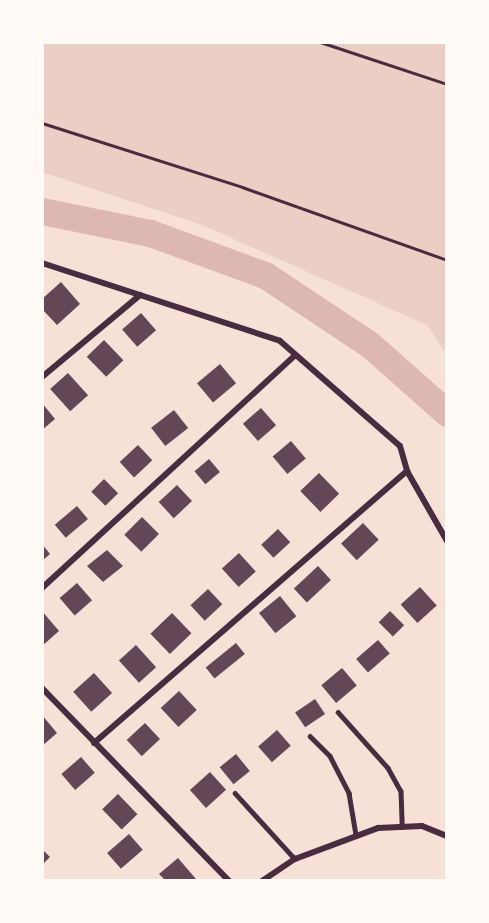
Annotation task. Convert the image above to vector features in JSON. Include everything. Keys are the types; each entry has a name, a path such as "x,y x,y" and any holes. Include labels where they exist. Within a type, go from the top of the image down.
{"street":[{"path":"42,263 280,341 400,446 407,471 447,541"},
{"path":"42,377 140,295"},
{"path":"42,588 295,355"},
{"path":"94,743 407,471"},
{"path":"42,688 229,881"},
{"path":"262,881 295,859 378,828 422,826 447,836"}],"lane":[{"path":"338,711 388,768 401,791 402,827"},
{"path":"310,736 330,756 349,793 356,835"},
{"path":"235,793 295,859"}],"path":[{"path":"320,42 447,84"},
{"path":"42,123 242,187 447,260"},
{"path":"447,322 447,333"}],"shaded area":[{"path":"42,42 447,42 447,355 427,325 202,225 42,172"}],"building":[{"path":"61,282 80,304 57,325 42,309 42,299"},
{"path":"141,313 156,330 137,347 122,329"},
{"path":"104,340 123,360 106,377 87,357"},
{"path":"220,364 236,383 213,402 197,383"},
{"path":"68,373 88,395 70,411 50,389"},
{"path":"42,403 55,419 42,430"},
{"path":"261,408 276,425 258,441 243,424"},
{"path":"174,410 188,428 165,446 151,428"},
{"path":"291,441 306,459 287,474 273,456"},
{"path":"138,445 152,460 134,477 120,462"},
{"path":"209,459 220,472 205,484 194,471"},
{"path":"319,473 339,494 320,512 300,491"},
{"path":"104,479 118,493 105,506 91,492"},
{"path":"177,485 192,501 174,518 159,502"},
{"path":"77,506 88,519 66,538 55,525"},
{"path":"142,517 159,534 141,552 124,535"},
{"path":"363,523 379,540 357,560 341,543"},
{"path":"278,529 290,542 273,558 261,545"},
{"path":"42,544 50,554 42,561"},
{"path":"107,550 123,566 103,582 87,566"},
{"path":"239,553 256,572 239,587 222,568"},
{"path":"318,566 331,580 307,602 294,589"},
{"path":"77,583 92,600 75,615 60,598"},
{"path":"420,587 437,606 417,623 401,604"},
{"path":"208,589 222,604 205,621 190,605"},
{"path":"280,596 296,616 275,633 259,613"},
{"path":"42,611 59,631 42,646"},
{"path":"390,611 404,625 393,636 379,622"},
{"path":"172,613 191,633 170,654 150,634"},
{"path":"378,640 390,654 368,673 356,659"},
{"path":"236,643 245,654 215,678 206,668"},
{"path":"136,645 156,667 139,683 119,660"},
{"path":"342,668 357,686 336,703 321,685"},
{"path":"94,673 112,693 91,712 73,692"},
{"path":"179,691 197,710 178,727 161,708"},
{"path":"315,699 325,714 305,727 295,712"},
{"path":"42,715 57,733 42,746"},
{"path":"145,723 160,739 142,756 127,740"},
{"path":"277,730 291,746 272,762 258,746"},
{"path":"236,754 250,771 234,784 220,767"},
{"path":"81,757 95,773 75,790 61,774"},
{"path":"210,772 226,790 206,808 190,790"},
{"path":"118,794 137,814 122,829 102,809"},
{"path":"129,834 143,850 121,869 107,853"},
{"path":"42,849 50,857 42,865"},
{"path":"178,858 196,879 166,881 159,874"}],"waterway":[{"path":"42,211 150,233 265,275 369,344 447,413"}]}
